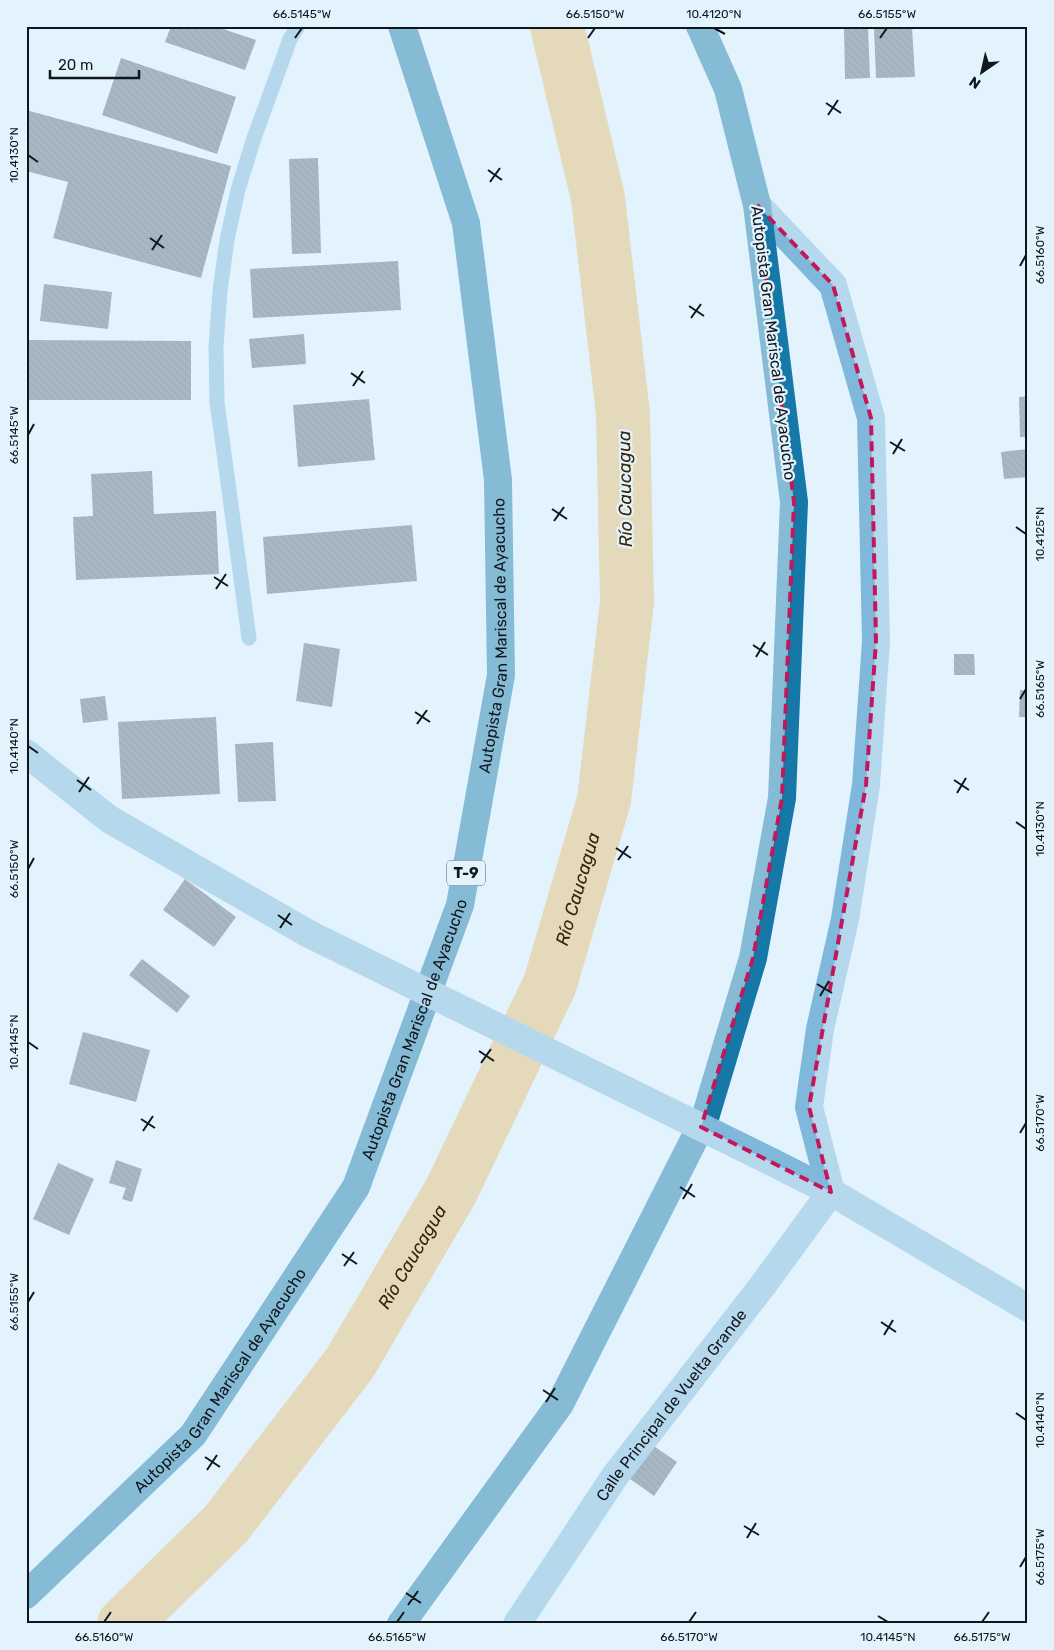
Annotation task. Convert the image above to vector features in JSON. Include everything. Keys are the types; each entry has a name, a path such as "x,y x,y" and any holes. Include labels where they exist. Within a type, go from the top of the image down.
{"highway":[{"name":"Autopista Gran Mariscal de Ayacucho","path":"26,1595 193,1435 356,1187 460,905 501,675 498,480 466,223 402,26"},
{"name":"Autopista Gran Mariscal de Ayacucho","path":"400,1624 560,1404 705,1118 753,958 782,798 794,502 757,205 728,89 700,26"}],"street":[{"path":"757,205 834,284 871,418 876,641 866,785 845,919 820,1029 809,1107 831,1192"},
{"path":"26,753 109,819 309,934 831,1192 1028,1308"},
{"name":"Calle Principal de Vuelta Grande","path":"518,1624 615,1476 763,1285 831,1192"}],"lane":[{"path":"249,638 217,402 216,346 220,291 227,240 238,190 290,39 298,26"}],"highlighted area":[{"path":"757,205 833,285 871,418 876,641 866,785 809,1107 831,1192 701,1127 753,958 782,798 794,502"}],"building":[{"path":"171,26 214,26 256,40 245,70 165,42"},
{"path":"868,27 870,78 845,79 844,28"},
{"path":"912,27 915,77 876,78 874,29"},
{"path":"121,58 236,97 217,154 102,115"},
{"path":"26,110 231,166 201,278 53,238 68,182 26,171"},
{"path":"318,158 321,253 292,254 289,159"},
{"path":"398,261 401,310 253,318 250,269"},
{"path":"44,284 112,292 108,329 40,321"},
{"path":"304,334 306,364 252,368 249,339"},
{"path":"28,340 191,341 191,400 29,400"},
{"path":"1028,396 1028,437 1020,437 1019,397"},
{"path":"369,399 375,460 298,467 293,405"},
{"path":"1028,449 1028,477 1004,479 1001,452"},
{"path":"152,471 154,514 216,511 219,574 76,580 73,517 93,516 91,474"},
{"path":"412,525 417,581 267,594 263,537"},
{"path":"304,643 340,649 332,707 296,701"},
{"path":"954,654 974,654 975,675 954,675"},
{"path":"1020,690 1028,691 1028,717 1019,717"},
{"path":"105,696 108,720 83,723 80,699"},
{"path":"216,717 220,794 122,799 118,722"},
{"path":"273,742 276,801 238,802 235,744"},
{"path":"185,879 236,917 214,947 163,910"},
{"path":"142,959 190,996 177,1013 129,975"},
{"path":"83,1032 150,1050 136,1102 69,1084"},
{"path":"116,1160 142,1169 132,1202 122,1199 126,1188 109,1183"},
{"path":"58,1163 94,1179 69,1235 33,1219"},
{"path":"648,1442 677,1462 654,1496 626,1476"}],"waterway":[{"name":"Río Caucagua","path":"124,1624 226,1524 350,1363 451,1191 550,984 604,800 627,602 623,414 598,198 557,26"}]}
